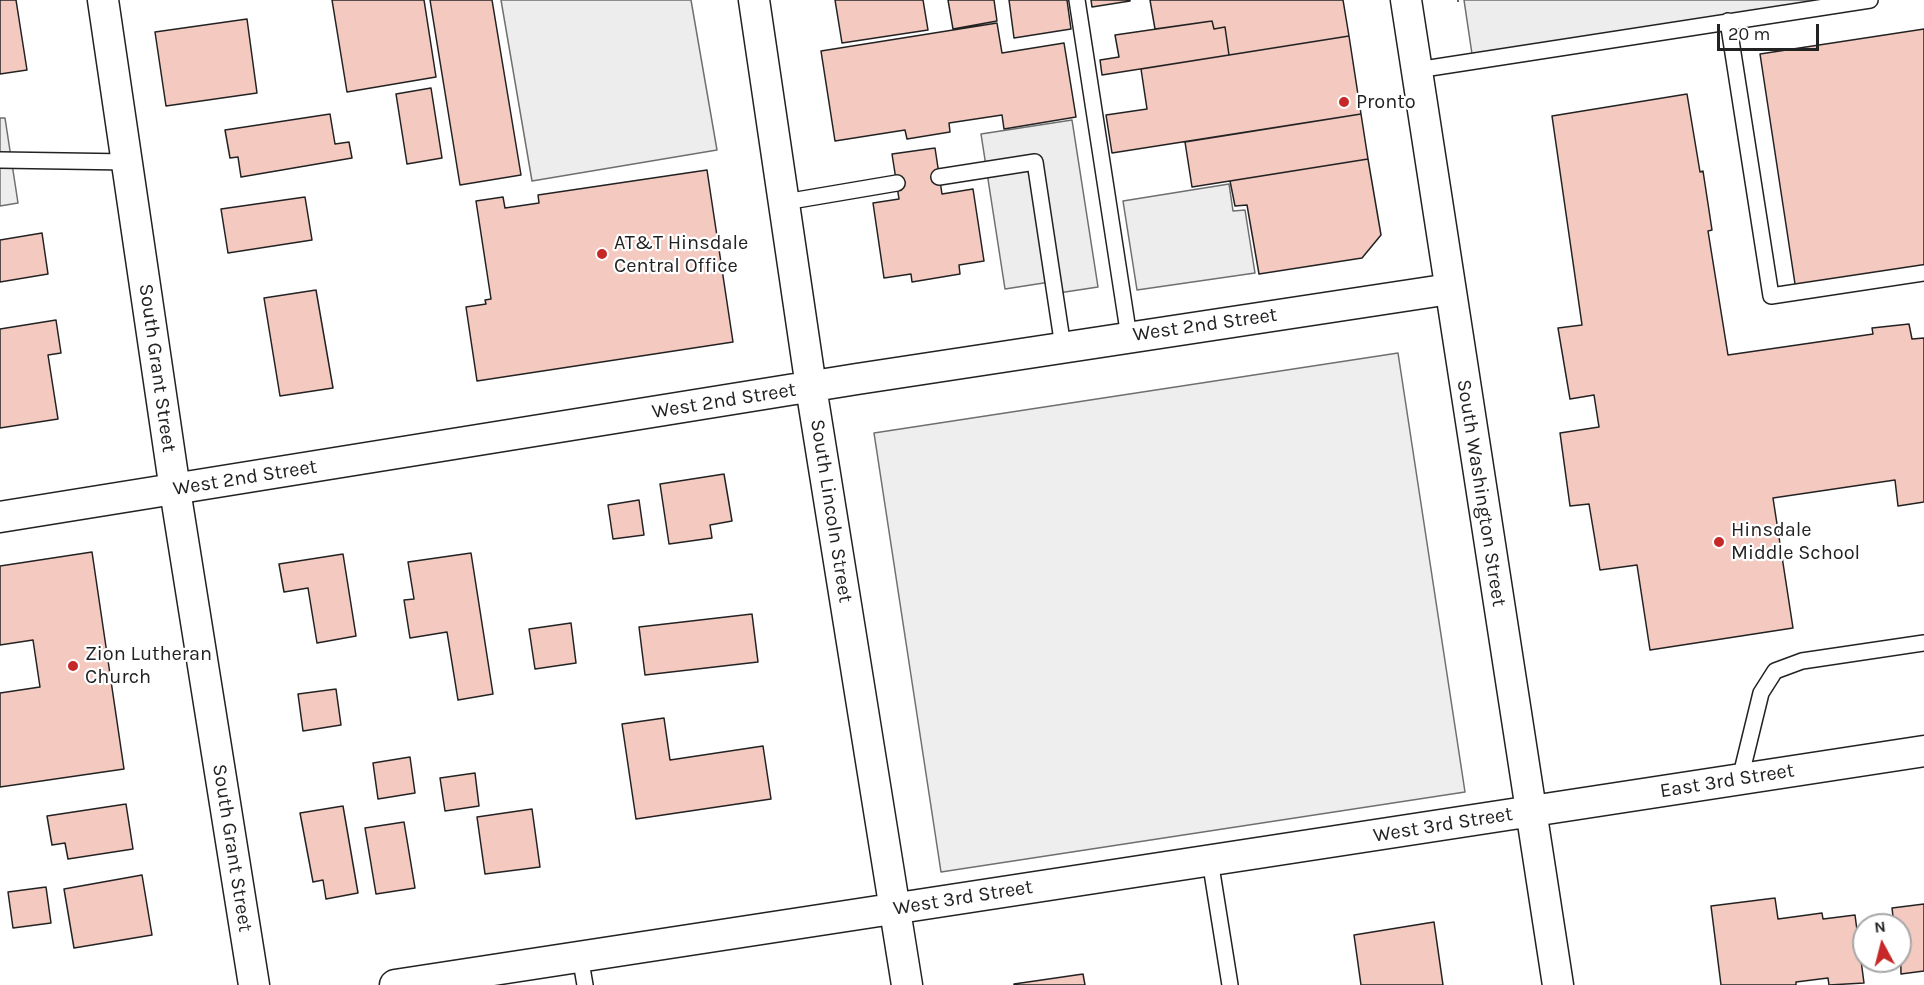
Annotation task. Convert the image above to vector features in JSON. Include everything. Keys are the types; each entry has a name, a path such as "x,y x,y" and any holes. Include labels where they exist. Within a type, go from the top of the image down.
{"street":[{"name":"South Grant Street","path":"103,0 175,490 254,985"},
{"name":"South Lincoln Street","path":"754,0 811,387 907,985"},
{"name":"South Washington Street","path":"1406,0 1558,985"},
{"name":"West 2nd Street","path":"0,517 1063,347 1450,289"},
{"name":"East 3rd Street","path":"1531,811 1924,751"},
{"name":"West 3rd Street","path":"395,985 583,971 895,908 1531,811"}],"lane":[{"path":"1077,0 1128,337"},
{"path":"1417,70 1870,0"},
{"path":"1728,21 1771,296 1924,273"},
{"path":"0,160 128,162"},
{"path":"939,177 1035,162 1063,347"},
{"path":"785,202 897,183"},
{"path":"1740,779 1761,693 1775,671 1802,661 1924,643"},
{"path":"1210,860 1230,985"}],"shaded area":[{"path":"501,0 691,0 717,150 532,181"},
{"path":"1464,0 1830,0 1472,54"},
{"path":"0,118 5,118 18,203 0,206"},
{"path":"1072,120 1098,287 1052,294 1050,282 1005,289 981,134"},
{"path":"1229,184 1233,211 1245,210 1255,273 1137,290 1123,201"},
{"path":"1398,353 1465,792 941,872 874,433"}],"building":[{"path":"0,0 16,0 27,70 0,74"},
{"path":"332,0 424,0 436,77 347,92"},
{"path":"430,0 492,0 521,175 460,185"},
{"path":"835,0 923,0 928,30 842,43"},
{"path":"948,0 994,0 997,21 953,29"},
{"path":"1009,0 1067,0 1071,29 1014,38"},
{"path":"1091,0 1130,0 1130,1 1092,7"},
{"path":"1150,0 1343,0 1349,36 1229,55 1225,27 1214,29 1212,21 1155,29"},
{"path":"247,19 257,93 166,106 155,32"},
{"path":"1212,21 1214,29 1225,27 1229,55 1102,75 1100,60 1119,57 1115,35"},
{"path":"997,23 1002,53 1064,43 1076,117 1004,129 1002,115 949,123 950,132 907,139 905,130 835,141 821,51"},
{"path":"1924,29 1924,278 1797,297 1760,54"},
{"path":"1349,36 1361,114 1112,153 1106,115 1147,109 1141,69"},
{"path":"431,88 442,158 407,164 396,94"},
{"path":"1687,94 1700,172 1703,171 1712,230 1708,231 1728,355 1873,334 1872,328 1909,324 1912,339 1924,338 1924,502 1898,506 1895,480 1773,498 1793,628 1650,650 1637,565 1600,570 1589,504 1570,506 1560,433 1599,427 1594,395 1570,399 1558,328 1582,325 1552,116"},
{"path":"330,114 335,144 349,142 352,158 241,177 238,157 230,158 225,130"},
{"path":"1361,114 1368,159 1192,187 1185,142"},
{"path":"935,148 942,194 973,189 984,261 959,265 960,274 912,282 911,274 884,278 873,203 899,199 892,154"},
{"path":"1368,159 1381,235 1362,258 1259,274 1247,205 1235,206 1230,181"},
{"name":"AT&T Hinsdale Central Office","path":"707,170 733,342 477,381 466,307 486,304 485,300 491,299 476,201 503,197 505,208 539,203 538,195"},
{"path":"305,197 312,240 228,253 221,209"},
{"path":"42,233 48,274 0,282 0,240"},
{"path":"316,290 333,388 280,396 264,298"},
{"path":"56,320 61,353 48,355 58,419 0,428 0,329"},
{"path":"724,474 732,521 710,525 712,538 669,544 660,484"},
{"path":"639,500 644,535 613,539 608,505"},
{"name":"Zion Lutheran Church","path":"92,552 124,769 0,787 0,693 40,687 33,640 0,645 0,566"},
{"path":"471,553 493,694 458,700 447,632 410,638 404,600 414,599 408,562"},
{"path":"343,554 356,636 317,643 308,588 284,592 279,564"},
{"path":"752,614 758,662 645,675 639,627"},
{"path":"571,623 576,663 535,669 529,629"},
{"path":"336,689 341,725 303,731 298,694"},
{"path":"664,718 670,760 763,746 771,799 636,819 622,724"},
{"path":"410,757 415,793 378,799 373,763"},
{"path":"475,773 479,806 445,811 440,778"},
{"path":"126,804 133,849 68,859 65,843 52,845 47,816"},
{"path":"343,806 358,893 326,899 323,880 313,882 300,813"},
{"path":"532,809 540,867 485,874 477,817"},
{"path":"404,822 415,888 376,894 365,828"},
{"path":"142,875 152,935 74,948 64,889"},
{"path":"46,887 51,923 13,928 8,892"},
{"path":"1775,898 1778,919 1822,913 1823,919 1852,915 1852,973 1863,973 1864,983 1829,985 1828,978 1796,982 1796,985 1721,985 1711,906"},
{"path":"1924,904 1924,971 1912,973 1912,913 1893,913 1892,908"},
{"path":"1434,922 1443,985 1361,985 1354,935"},
{"path":"1083,974 1085,985 1014,985 1014,984"}],"place":[{"name":"Pronto","path":"1344,102"},
{"name":"AT&T Hinsdale Central Office","path":"602,254"},
{"name":"Hinsdale Middle School","path":"1719,542"},
{"name":"Zion Lutheran Church","path":"73,666"}]}
